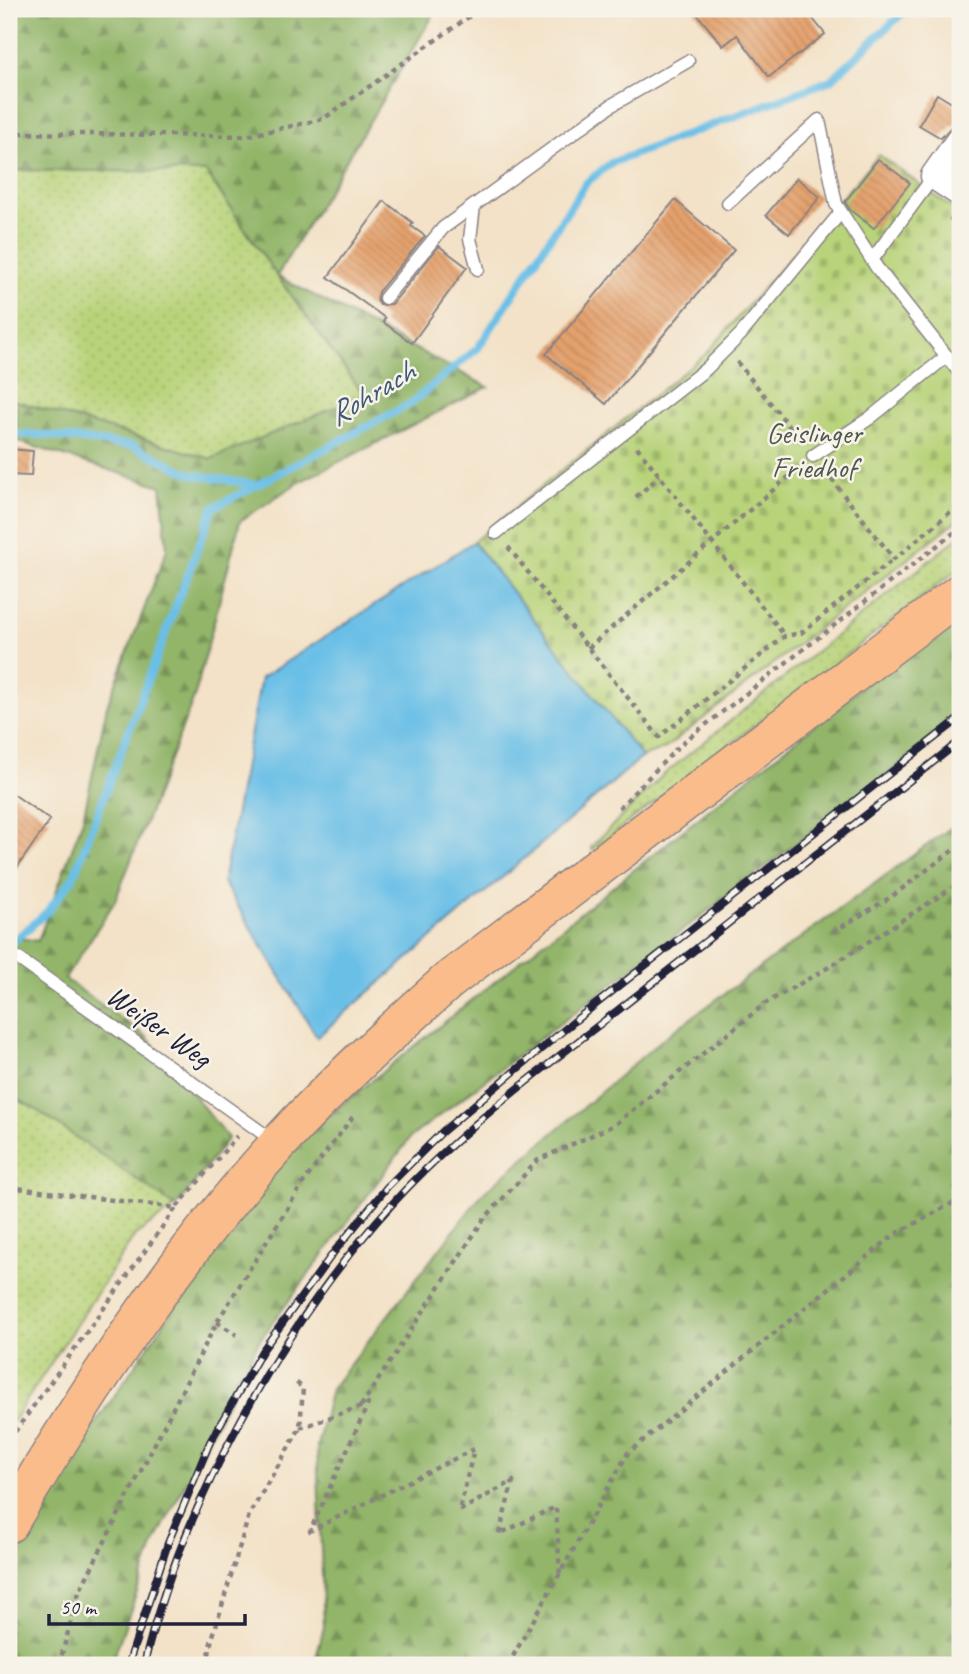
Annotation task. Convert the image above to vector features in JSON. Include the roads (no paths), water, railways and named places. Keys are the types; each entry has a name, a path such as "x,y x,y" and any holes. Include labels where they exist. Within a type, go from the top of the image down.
{"main road":[{"path":"9,1522 55,1444 193,1247 263,1133 372,1049 448,981 960,593"}],"street":[{"path":"960,139 934,177 960,193"}],"lane":[{"path":"385,298 443,228 612,105 688,61"},
{"path":"728,203 819,120 836,204 872,260 960,373"},
{"path":"872,260 934,177"},
{"path":"474,206 470,239 478,269"},
{"path":"496,533 727,350 841,212"},
{"path":"813,456 870,418 947,356"},
{"name":"Weißer Weg","path":"9,952 263,1133"}],"water":[{"path":"473,542 642,757 317,1037 223,882 261,678"}],"waterway":[{"name":"Rohrach","path":"9,945 47,912 73,878 213,508 410,404 478,348 586,183 611,163 831,80 907,9"},
{"path":"9,434 43,435 133,446 190,474 256,485"}],"railway":[{"path":"128,1665 168,1543 210,1442 262,1351 334,1252 387,1187 443,1131 577,1019 960,718"},
{"path":"144,1665 161,1604 183,1542 210,1480 242,1418 314,1302 395,1201 449,1147 509,1096 960,741"}],"park label":[{"name":"Geislinger Friedhof","path":"814,450"}]}
